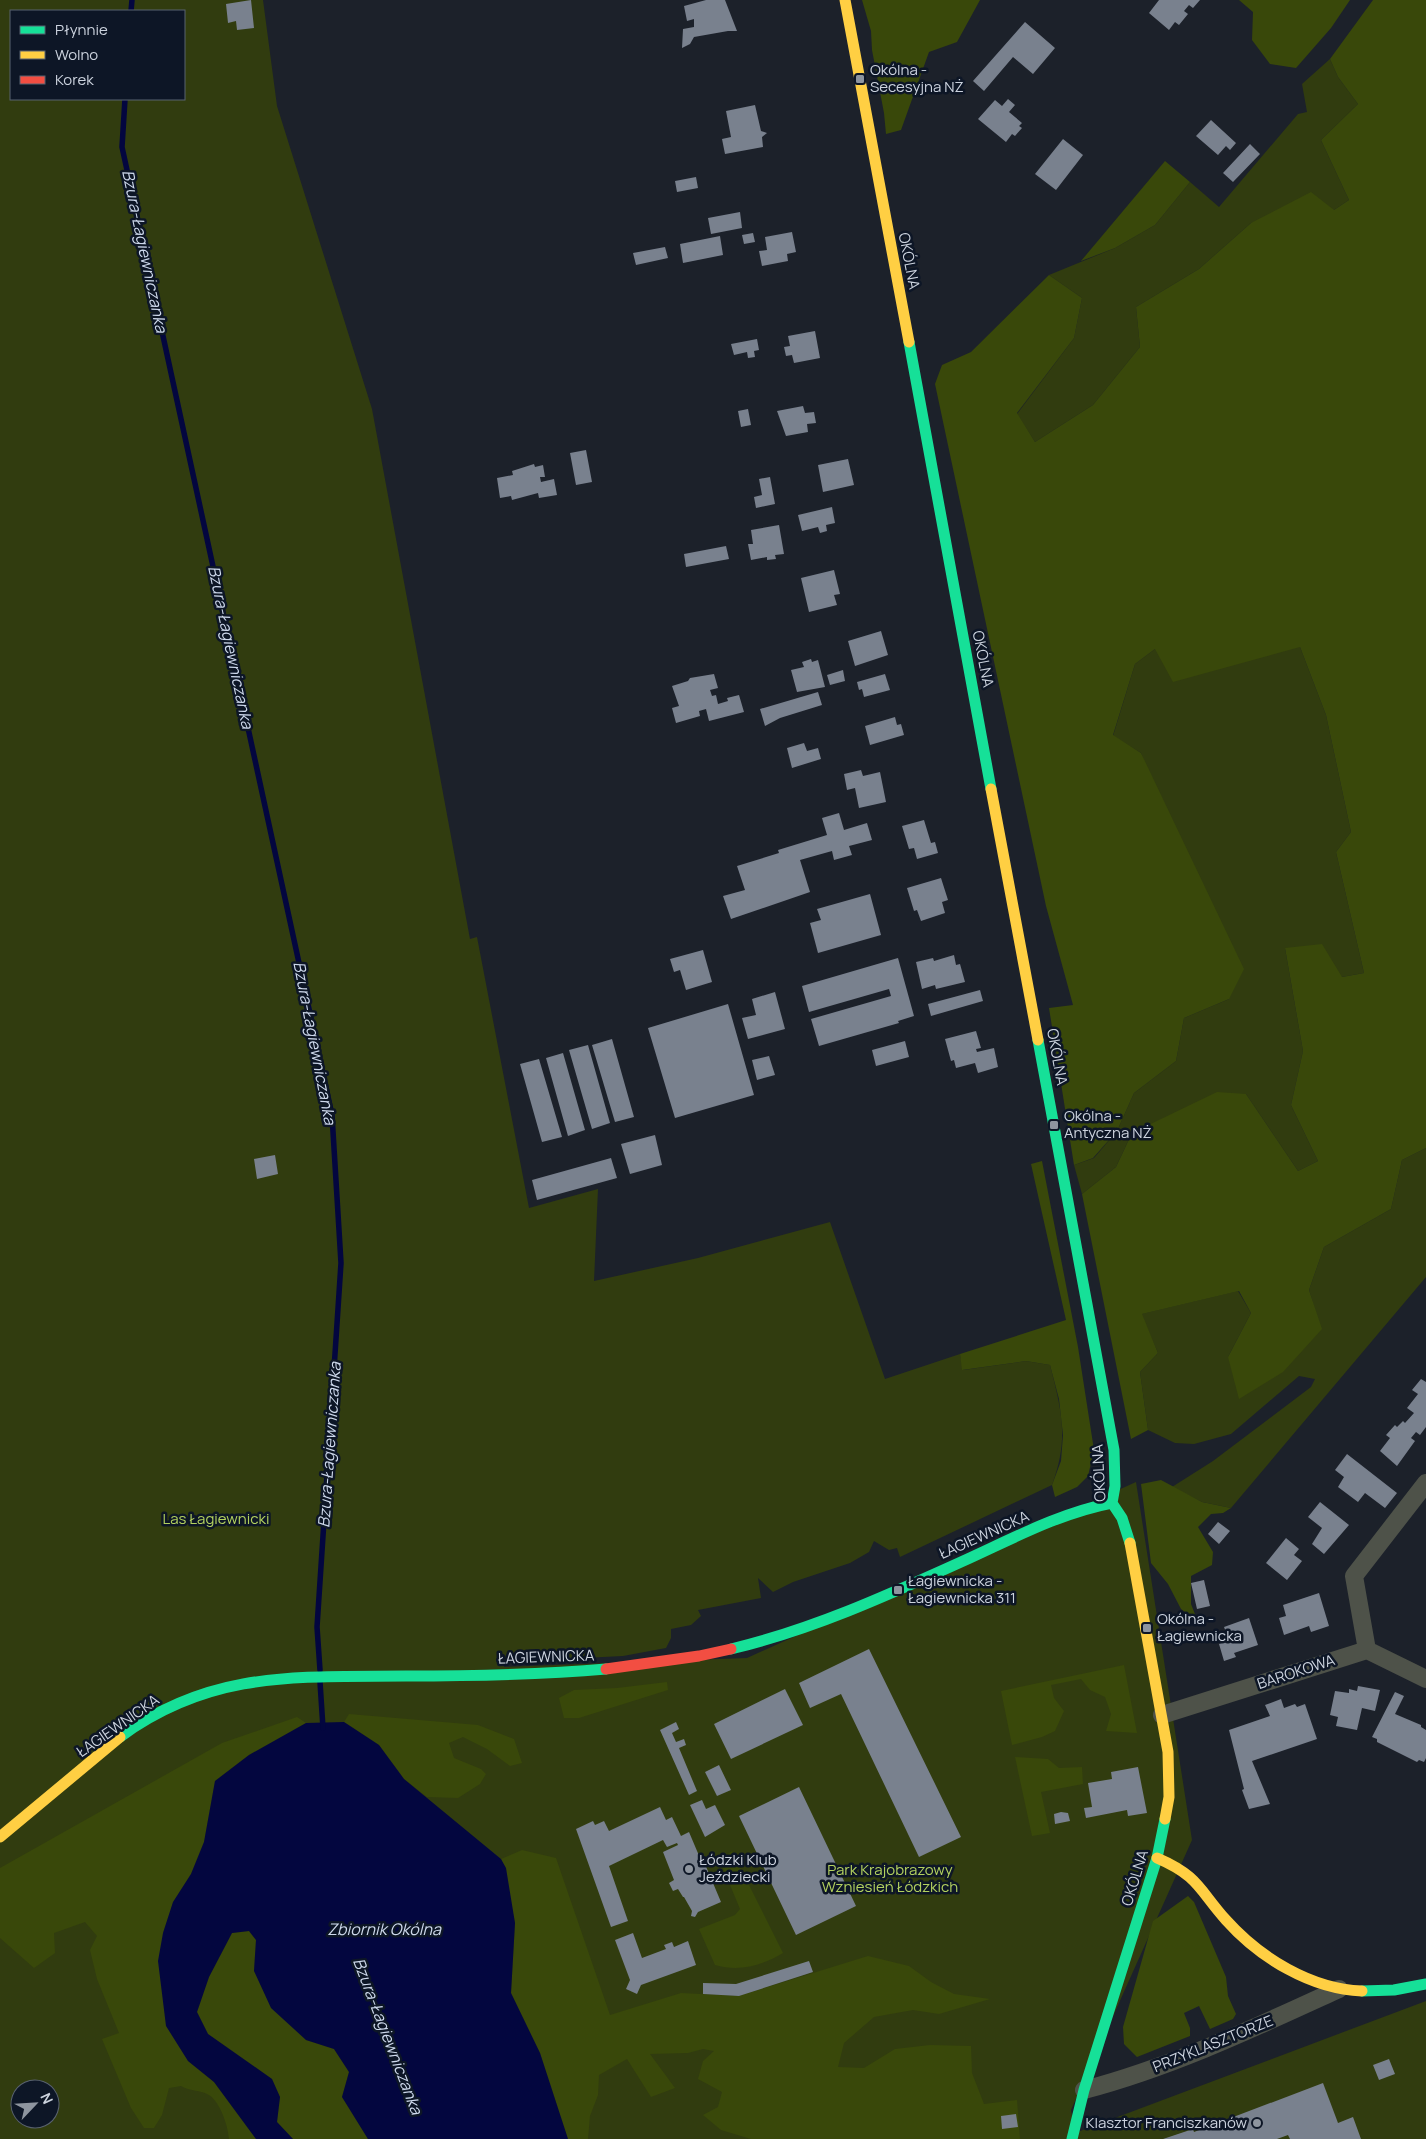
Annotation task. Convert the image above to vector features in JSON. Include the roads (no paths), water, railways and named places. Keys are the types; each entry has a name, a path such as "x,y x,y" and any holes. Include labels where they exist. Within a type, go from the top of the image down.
{"street":[{"name":"OKÓLNA","path":"846,0 1114,1450 1115,1486 1112,1503 1122,1518 1133,1553 1162,1714 1170,1779 1165,1824 1157,1858 1084,2090 1072,2139"},
{"path":"1426,1483 1354,1576 1367,1650 1426,1679"},
{"name":"ŁAGIEWNICKA","path":"0,1837 113,1744 143,1722 175,1704 227,1685 264,1680 343,1676 593,1671 660,1664 727,1651 833,1617 1066,1515 1112,1503"},
{"name":"BAROKOWA","path":"1162,1714 1367,1650"},
{"name":"PRZYKLASZTORZE","path":"1157,1858 1178,1866 1190,1874 1227,1921 1264,1952 1301,1974 1339,1989 1391,1990 1426,1984"},
{"name":"PRZYKLASZTORZE","path":"1084,2090 1136,2075 1248,2031 1339,1989"}],"water":[{"name":"Zbiornik Okólna","path":"344,1722 379,1745 404,1779 501,1859 506,1868 515,1923 511,1993 540,2053 568,2139 368,2139 342,2097 349,2072 334,2049 306,2040 271,2008 254,1971 256,1940 249,1931 232,1933 209,1977 197,2012 208,2034 272,2079 280,2097 277,2122 293,2139 256,2139 214,2082 188,2061 166,2026 158,1961 163,1933 173,1902 191,1874 204,1842 215,1781 249,1755 306,1723"}],"waterway":[{"name":"Bzura-Łagiewniczanka","path":"131,10 132,0"},
{"name":"Bzura-Łagiewniczanka","path":"125,100 122,147 332,1115 341,1263 317,1627 320,1670"},
{"name":"Bzura-Łagiewniczanka","path":"320,1682 323,1728"}],"place":[{"name":"Okólna - Secesyjna NŻ","path":"860,79"},
{"name":"Okólna - Antyczna NŻ","path":"1054,1125"},
{"name":"Łagiewnicka - Łagiewnicka 311","path":"898,1590"},
{"name":"Okólna - Łagiewnicka","path":"1147,1628"},
{"name":"Łódzki Klub Jeździecki","path":"689,1869"},
{"name":"Klasztor Franciszkanów","path":"1257,2123"}],"park label":[{"name":"Las Łagiewnicki","path":"216,1519"},
{"name":"Park Krajobrazowy Wzniesień Łódzkich","path":"890,1878"}]}
